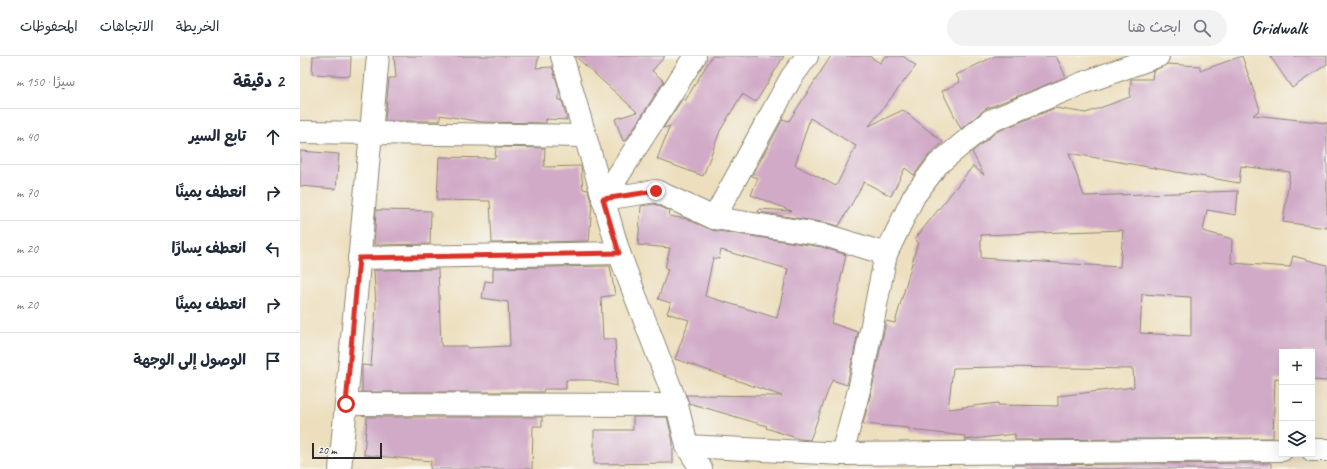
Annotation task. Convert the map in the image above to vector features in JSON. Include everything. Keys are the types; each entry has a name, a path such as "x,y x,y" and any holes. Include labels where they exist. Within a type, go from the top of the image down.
{"street":[{"path":"340,469 378,56"},
{"path":"562,56 619,253 677,405 687,446 701,469"},
{"path":"603,199 695,56"},
{"path":"714,218 791,78 807,56"},
{"path":"842,454 860,386 886,254 914,196 938,164 990,121 1083,83 1158,56"},
{"path":"300,132 585,136"},
{"path":"603,199 656,191 714,218 825,235 886,254"},
{"path":"359,258 619,253"},
{"path":"346,404 677,405"},
{"path":"687,446 842,454 1279,450"},
{"path":"1315,450 1327,450"}],"building":[{"path":"313,56 351,56 350,76 312,74"},
{"path":"394,56 539,56 536,68 552,67 559,89 559,100 562,100 567,120 546,119 546,123 482,122 440,115 440,121 385,121 389,78 396,78"},
{"path":"575,56 665,56 652,71 664,81 626,140 623,141 615,119 637,112"},
{"path":"712,56 784,56 756,102 742,94 720,131 703,176 657,159 670,126 663,128 683,98 685,101"},
{"path":"831,56 869,56 880,63 885,56 903,56 916,66 869,126 903,110 943,142 928,156 914,175 905,168 891,196 864,182 839,226 758,212 759,209 792,211 751,195 758,178 752,176 783,119 789,121","holes":["810,118 856,146 836,186 795,165"]},
{"path":"995,56 1056,56 1066,77 985,109 961,129 942,91 960,82 956,75"},
{"path":"1242,56 1260,110 1253,115 1327,123 1327,228 1283,222 1290,172 1241,166 1239,183 1069,153 1084,196 1238,191 1236,215 1207,210 1203,231 1232,239 1231,263 1290,267 1293,256 1327,265 1327,381 1315,380 1315,349 1279,349 1279,379 1275,378 1273,438 1015,440 1015,434 965,440 965,436 909,430 909,428 863,424 886,321 895,323 918,242 915,239 973,166 984,175 972,152 996,132 1055,108 1086,113 1130,97 1131,79 1152,79 1153,71 1167,64 1200,66 1200,71","holes":["1123,230 1120,267 981,258 981,235","1142,294 1191,297 1191,336 1140,333","1000,367 1133,369 1134,387 1058,396 1058,406 998,405 998,403 948,409 953,368"]},
{"path":"1270,56 1327,56 1327,64 1292,88"},
{"path":"496,147 545,148 544,167 581,166 583,189 588,190 592,204 589,241 492,243 490,201 437,200 439,157 495,158"},
{"path":"300,151 339,154 336,189 300,186"},
{"path":"654,204 670,211 669,216 687,219 712,230 822,247 846,255 831,323 858,332 847,385 832,380 810,440 799,439 766,428 767,426 689,403 686,395 782,396 675,359 689,320 667,313 671,303 658,299 668,269 665,268 670,248 638,245 641,206","holes":["721,250 788,269 777,318 705,296 713,258 719,259"]},
{"path":"376,210 431,211 430,244 374,245"},
{"path":"610,266 615,295 601,297 603,339 615,339 617,386 591,380 566,380 566,389 544,389 543,392 362,392 362,365 371,366 376,307 374,270 438,269 441,346 467,346 467,348 510,346 508,302 482,298 485,281 493,282 493,268"},
{"path":"367,417 542,417 542,426 533,426 532,469 430,469 431,461 364,455"},
{"path":"633,417 667,417 673,442 673,463 594,464 594,430 633,430"},
{"path":"1271,463 1271,469 1012,469 1013,465"}],"route":[{"path":"346,404 359,258 619,253 603,199 656,191"}]}
